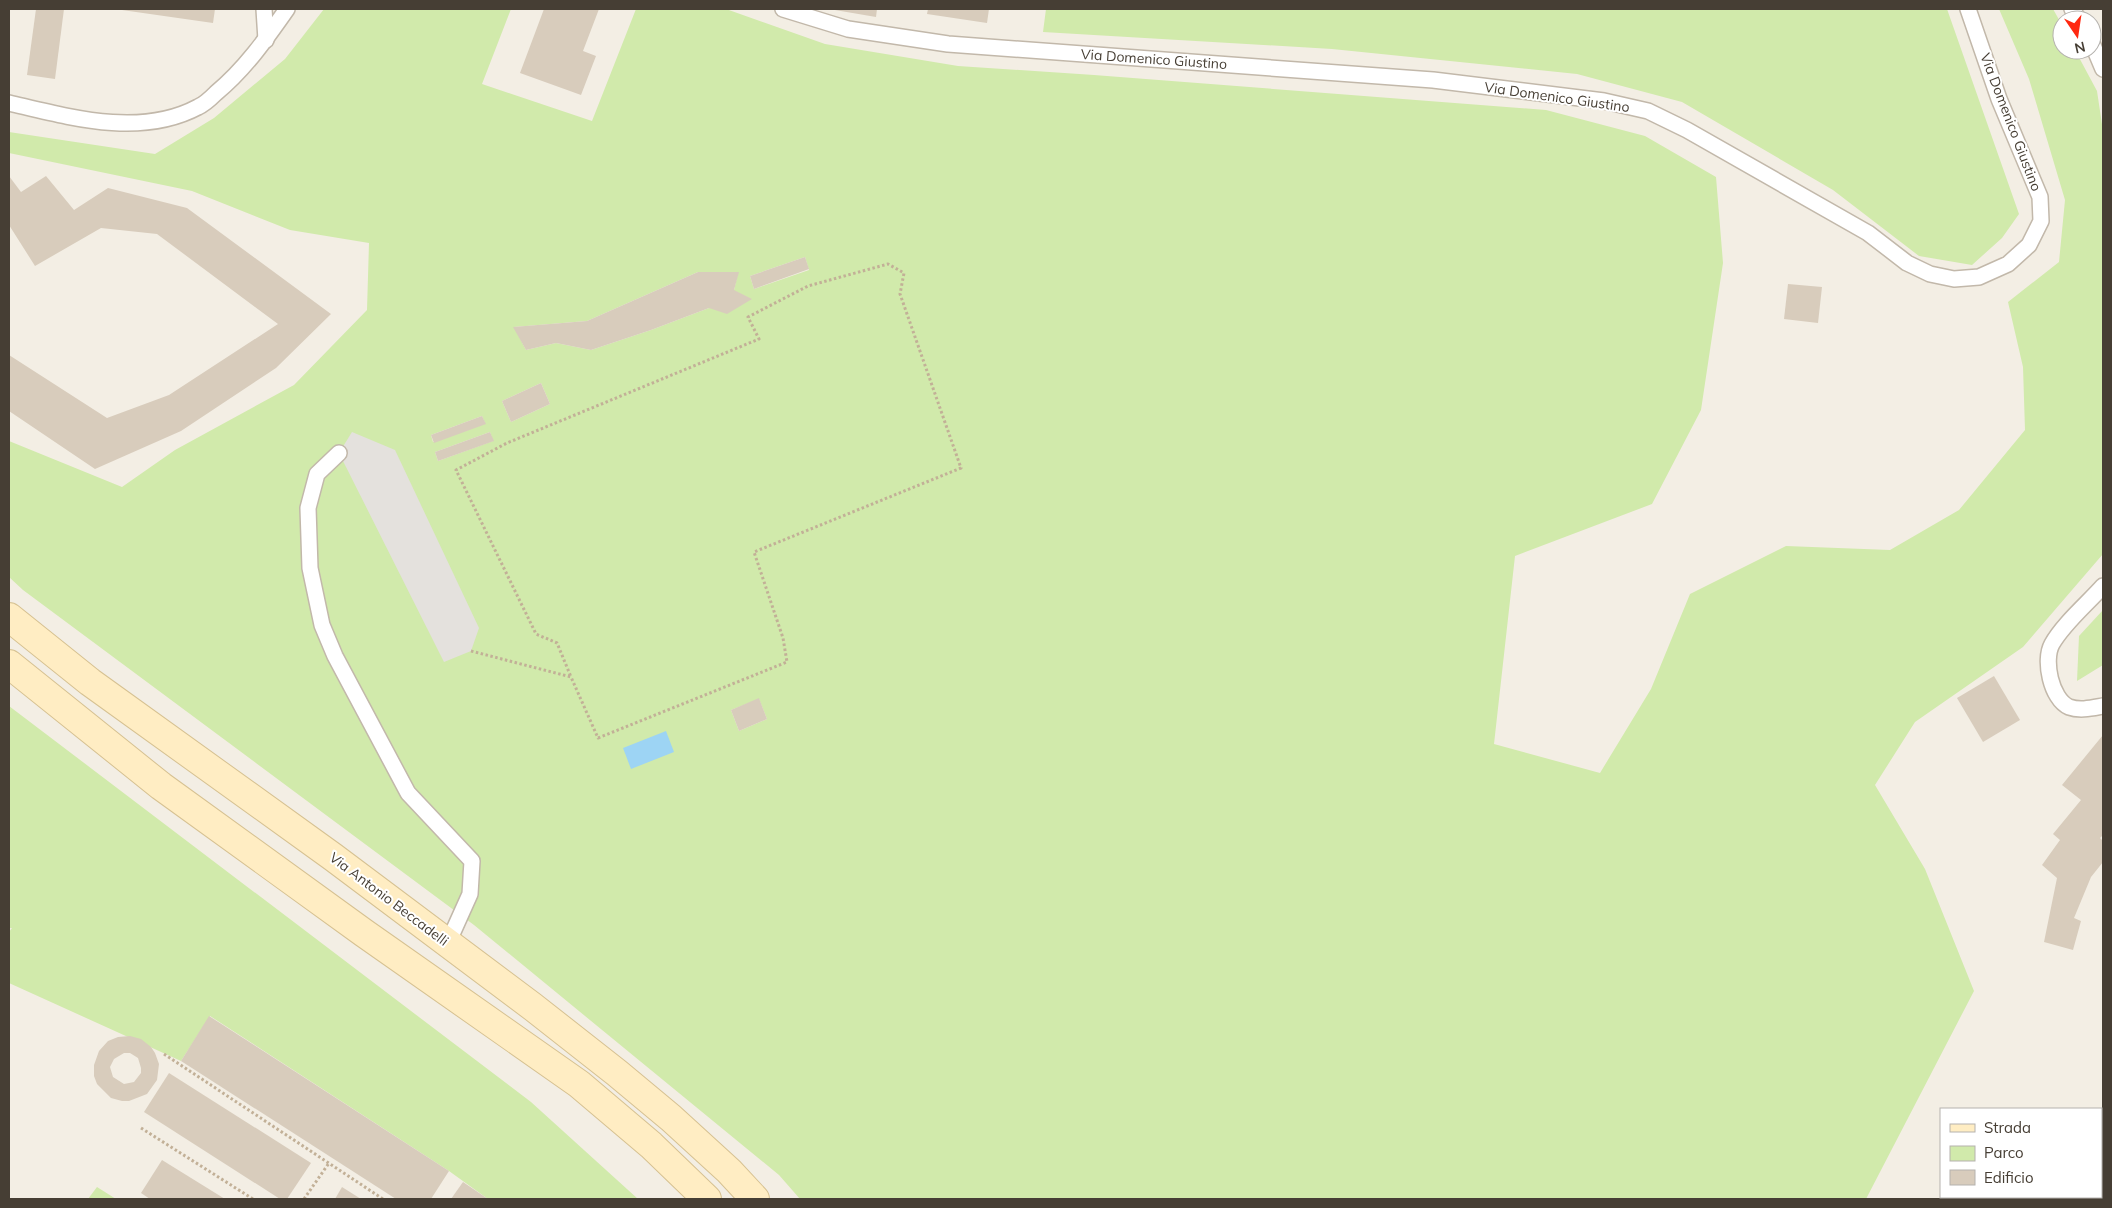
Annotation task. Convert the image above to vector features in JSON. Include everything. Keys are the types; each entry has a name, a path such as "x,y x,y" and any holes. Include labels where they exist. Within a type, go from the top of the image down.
{"main road":[{"name":"Via Antonio Beccadelli","path":"9,616 90,682 333,857 617,1073 729,1171 755,1199"},
{"path":"9,664 161,786 364,933 578,1084 651,1145 707,1199"}],"lane":[{"path":"264,9 266,40"},
{"path":"9,103 84,121 165,121 200,107 233,79 266,40 287,9"},
{"name":"Via Domenico Giustino","path":"783,9 848,29 948,44 1433,80 1604,101 1648,111 1687,130 1868,233 1907,263 1930,274 1954,279 1979,277 2008,264 2029,245 2041,221 2040,197 1999,99 1968,9"},
{"path":"339,453 317,474 308,508 310,568 322,624 336,656 408,793 472,861 470,894 448,943"},
{"path":"2103,586 2052,645 2048,659 2052,685 2058,697 2067,706 2082,709 2103,706"}],"path":[{"path":"888,264 904,273 900,294 961,468 754,552 783,638 787,662 598,738 571,678 557,643 536,634 456,470 507,442 759,339 748,317 808,286 888,264"},
{"path":"471,651 571,678"},
{"path":"164,1054 383,1199"},
{"path":"141,1128 253,1199"},
{"path":"304,1199 329,1163"}],"green space":[{"path":"324,9 511,9 482,84 592,121 636,9 726,9 825,44 958,66 1546,110 1645,136 1716,177 1723,263 1701,410 1652,504 1515,556 1494,744 1600,773 1651,689 1690,594 1786,546 1890,550 1959,510 2025,430 2023,367 2008,302 2059,262 2065,200 2029,79 1999,9 2053,9 2052,60 2080,60 2097,91 2103,131 2103,554 2023,647 1915,722 1875,785 1925,869 1974,991 1866,1199 800,1199 779,1175 474,925 23,590 9,577 9,441 122,487 175,450 294,385 367,310 369,243 290,230 192,191 9,153 9,132 155,154 214,118 285,59","holes":["805,257 809,270 754,289 750,276","698,272 738,273 734,290 709,308 591,350 556,343 526,350 514,327 587,321","541,383 550,404 511,422 502,401","482,416 485,423 433,442 431,435","490,432 493,441 438,461 435,452","759,699 767,719 739,731 731,710"]},
{"path":"1046,9 1947,9 2019,214 2002,238 1972,265 1919,256 1833,190 1682,102 1577,74 1332,49 1043,32"},
{"path":"2103,610 2103,665 2077,681 2079,636"},
{"path":"9,706 531,1102 638,1199 488,1199 449,1171 210,1016 181,1061 9,983 9,932 12,928 9,928"},
{"path":"97,1187 116,1199 88,1199"}],"shaded area":[{"path":"352,432 395,450 479,628 471,651 444,662 339,453"}],"water":[{"path":"666,731 674,752 631,769 623,748"}],"building":[{"path":"36,9 64,9 55,79 27,75"},
{"path":"115,9 215,9 213,23"},
{"path":"544,9 599,9 583,51 596,56 581,95 520,73"},
{"path":"829,9 877,9 876,17"},
{"path":"928,9 989,9 987,23 927,14"},
{"path":"9,176 21,192 46,176 74,210 108,188 187,208 331,314 276,368 181,431 95,469 9,411 9,355 107,418 169,395 278,324 157,234 101,228 35,266 9,225"},
{"path":"805,257 809,269 754,289 750,276"},
{"path":"698,272 739,272 734,290 752,299 727,314 709,308 591,350 556,343 526,350 513,327 587,321"},
{"path":"1788,284 1822,287 1818,323 1784,319"},
{"path":"541,383 550,404 511,422 502,401"},
{"path":"482,416 486,424 434,443 431,435"},
{"path":"490,432 494,441 438,461 435,452"},
{"path":"1994,676 2020,720 1983,742 1957,698"},
{"path":"759,698 767,719 739,731 731,710"},
{"path":"2103,735 2103,835 2100,838 2103,841 2103,862 2091,877 2074,918 2081,921 2073,950 2044,942 2057,878 2042,865 2060,840 2053,834 2081,800 2062,785"},
{"path":"209,1016 449,1171 431,1199 396,1199 181,1061"},
{"path":"130,1036 141,1039 151,1047 159,1064 157,1080 147,1094 129,1101 111,1098 97,1084 94,1076 94,1065 99,1051 108,1041 118,1037","holes":["124,1053 130,1053 138,1058 141,1073 134,1082 124,1084 113,1077 110,1067 114,1059"]},
{"path":"169,1073 311,1163 287,1199 280,1199 144,1112"},
{"path":"162,1160 225,1199 150,1199 141,1193"},
{"path":"463,1182 488,1199 451,1199"},
{"path":"342,1187 361,1199 335,1199"}]}
